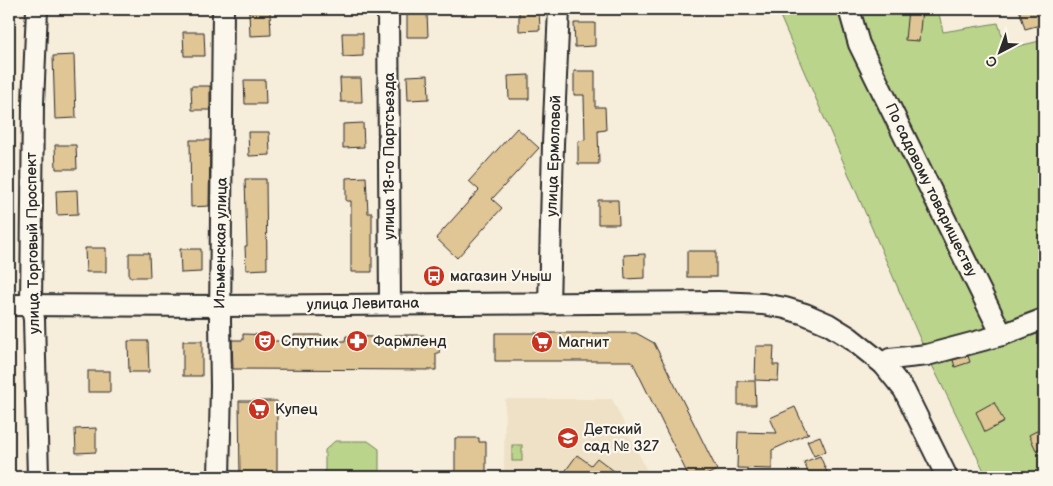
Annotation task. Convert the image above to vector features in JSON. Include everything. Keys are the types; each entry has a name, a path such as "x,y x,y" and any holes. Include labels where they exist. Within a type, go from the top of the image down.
{"street":[{"name":"улица Торговый Проспект","path":"37,9 33,103 31,305 34,319 38,477"},
{"name":"Ильменская улица","path":"219,477 223,9"},
{"name":"улица 18-го Партсъезда","path":"388,9 390,304"},
{"name":"улица Ермоловой","path":"549,304 559,9"},
{"name":"По садовому товариществу","path":"849,9 859,44 1002,335"},
{"name":"улица Левитана","path":"9,305 220,306 718,302 763,304 785,308 828,324 849,337 883,364 904,390 947,477"},
{"path":"883,364 890,359 927,355 1002,335 1044,319"}],"shaded area":[{"name":"Детский сад № 327","path":"505,399 612,399 650,477 504,477"}],"green space":[{"path":"777,9 938,9 943,32 998,23 1006,49 1044,40 1044,477 987,477 927,355"},
{"path":"335,441 368,441 379,449 379,477 325,477 325,450"},
{"path":"512,445 522,445 522,461 512,461"}],"building":[{"path":"519,9 539,9 540,30 519,31"},
{"path":"908,9 922,9 919,41 905,40"},
{"path":"1019,9 1044,9 1044,24 1025,29"},
{"path":"270,11 271,35 250,36 249,12"},
{"path":"407,13 427,13 428,37 407,37"},
{"path":"574,23 595,23 595,46 575,47"},
{"path":"183,32 204,32 205,56 184,56"},
{"path":"342,33 363,33 363,56 343,57"},
{"path":"74,55 76,118 55,119 53,56"},
{"path":"574,71 595,71 595,107 605,107 606,130 598,131 599,164 578,164 578,141 585,140 584,95 574,95"},
{"path":"428,75 429,99 408,100 407,76"},
{"path":"529,75 529,99 509,99 508,76"},
{"path":"340,78 361,78 362,102 341,102"},
{"path":"244,80 265,80 266,104 245,104"},
{"path":"191,86 210,86 210,110 192,110"},
{"path":"363,123 364,147 343,148 343,124"},
{"path":"517,128 539,148 492,199 502,208 457,258 436,238 479,190 469,181"},
{"path":"248,132 269,132 270,155 249,156"},
{"path":"190,140 210,140 209,206 191,207"},
{"path":"55,145 76,145 77,169 56,169"},
{"path":"366,177 368,213 372,213 372,272 351,272 351,201 346,201 346,178"},
{"path":"245,179 266,179 267,269 246,270"},
{"path":"77,190 78,214 57,215 56,191"},
{"path":"598,200 618,200 619,224 598,224"},
{"path":"85,248 106,248 106,272 86,272"},
{"path":"180,249 201,249 201,272 181,273"},
{"path":"687,251 716,251 716,277 687,277"},
{"path":"129,253 149,253 150,277 129,277"},
{"path":"645,254 645,278 625,279 624,255"},
{"path":"495,333 636,333 654,343 717,470 702,477 689,477 632,361 495,361"},
{"path":"243,334 270,335 270,341 294,341 294,335 322,335 322,341 345,341 346,336 372,337 372,341 395,341 395,335 424,335 424,341 440,341 439,353 436,353 436,370 233,369 232,340 243,340"},
{"path":"128,341 148,341 149,372 129,372"},
{"path":"183,341 202,341 202,376 183,376"},
{"path":"756,346 774,346 773,365 779,365 778,381 755,380"},
{"path":"968,356 970,362 955,367 953,360"},
{"path":"88,371 110,371 110,392 88,392"},
{"path":"738,381 755,381 756,405 738,405"},
{"path":"239,401 277,401 277,477 240,477"},
{"path":"994,402 1004,422 985,432 976,412"},
{"path":"795,407 807,433 809,433 772,450 772,469 737,468 738,432 777,433 770,418"},
{"path":"1044,427 1044,446 1036,450 1029,435"},
{"path":"96,428 96,452 76,453 75,429"},
{"path":"820,436 826,451 814,456 807,441"},
{"path":"455,438 479,438 479,442 486,442 486,477 455,477"},
{"path":"577,455 591,465 597,458 622,477 561,477"},
{"path":"820,456 829,477 810,477 804,462"}],"place":[{"name":"магазин Уныш","path":"434,276"},
{"name":"Спутник","path":"265,341"},
{"name":"Фармленд","path":"357,341"},
{"name":"Магнит","path":"542,342"},
{"name":"Купец","path":"259,409"},
{"name":"Детский сад № 327","path":"568,438"}]}
